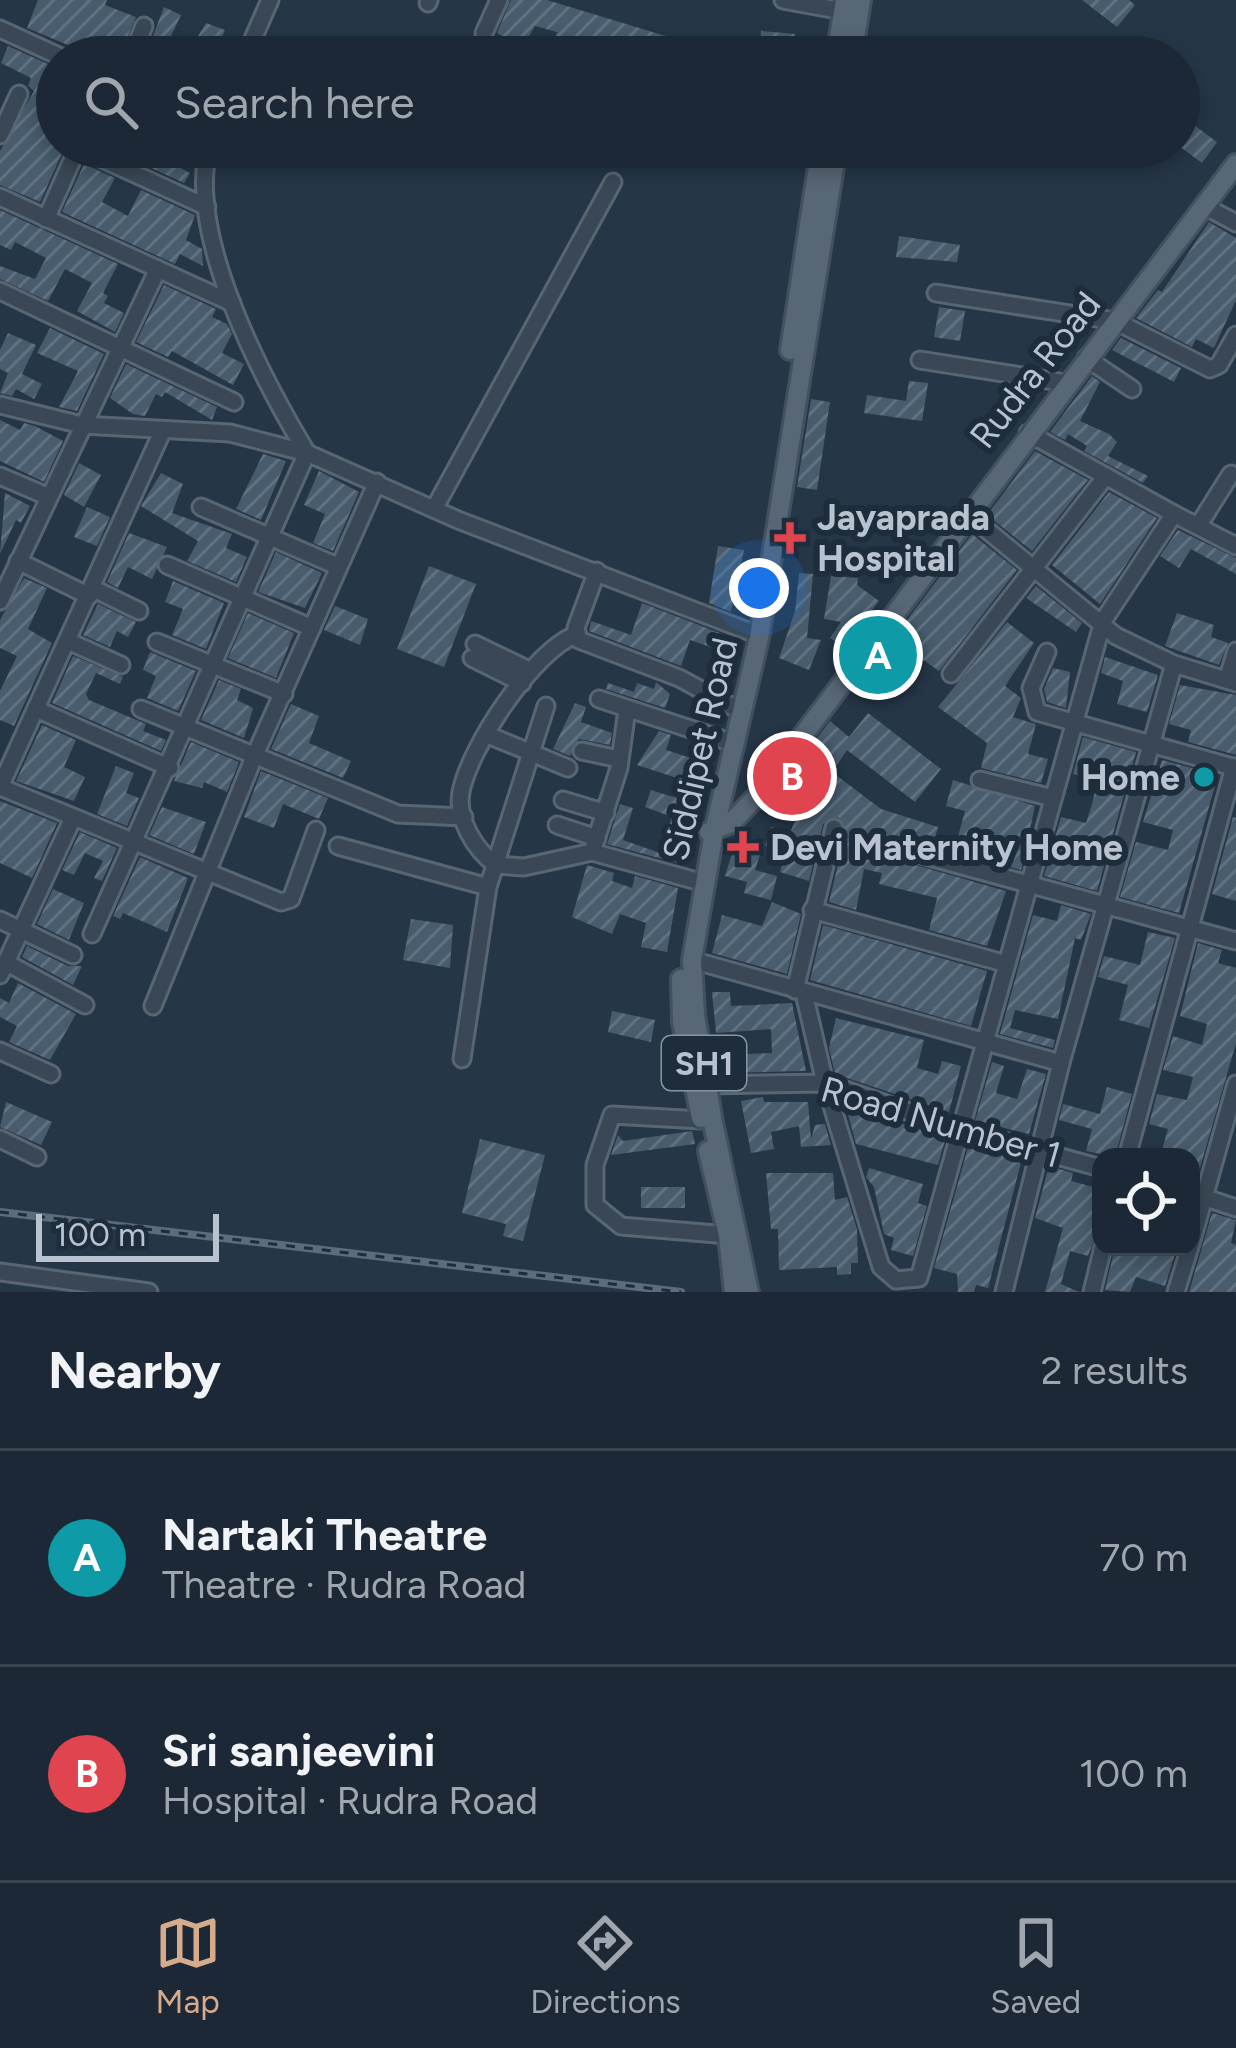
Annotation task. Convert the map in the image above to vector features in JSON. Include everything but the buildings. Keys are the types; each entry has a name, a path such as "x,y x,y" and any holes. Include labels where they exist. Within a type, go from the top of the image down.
{"main road":[{"path":"842,36 850,4"},
{"path":"850,4 851,36"},
{"name":"Rudra Road","path":"709,832 731,823 755,797 966,513 1236,164"},
{"name":"Siddipet Road","path":"749,1292 708,1085 692,960 699,881 748,631 818,168"},
{"name":"Siddipet Road","path":"709,832 759,638 834,168"},
{"path":"725,784 755,797"},
{"name":"Siddipet Road","path":"699,881 685,924 681,1004 728,1235 734,1292"}],"street":[{"path":"254,36 270,0"},
{"path":"484,33 499,0"},
{"path":"783,0 850,4"},
{"path":"140,36 144,26"},
{"path":"0,28 36,45"},
{"path":"0,135 19,94"},
{"path":"46,219 69,168"},
{"path":"122,168 207,207"},
{"path":"208,168 207,207 232,303 260,374 307,453"},
{"path":"434,508 613,182"},
{"path":"0,196 232,303"},
{"path":"1204,206 1236,223"},
{"path":"0,601 158,269"},
{"path":"0,291 234,402"},
{"path":"936,293 1115,321 1210,369 1220,365 1236,335"},
{"path":"1086,358 1132,389"},
{"path":"920,360 1066,383"},
{"path":"0,405 82,425 230,434 307,453 748,631"},
{"path":"163,430 0,787 287,902 316,830"},
{"path":"1028,434 1236,546"},
{"path":"92,934 307,453"},
{"path":"1198,526 1231,474"},
{"path":"0,476 49,497"},
{"path":"951,674 1106,476"},
{"path":"153,1006 254,757 377,482"},
{"path":"201,507 337,566"},
{"path":"966,513 1116,636 1174,664 1232,681 1232,645"},
{"path":"834,828 812,910 800,991 881,1267 896,1280 920,1278 1103,621 1174,514"},
{"path":"18,561 139,611"},
{"path":"166,565 312,628"},
{"path":"595,845 524,867 496,865 472,842 461,793 488,735 526,677 549,649 575,635 597,572"},
{"path":"575,635 731,706"},
{"path":"68,640 121,665"},
{"path":"157,642 284,694"},
{"path":"473,651 526,677"},
{"path":"1047,652 1031,688 1037,712 1235,767 1130,1148"},
{"path":"1004,1292 1060,1063 1174,664"},
{"path":"598,699 724,740"},
{"path":"462,1059 488,886 546,706"},
{"path":"36,709 170,768"},
{"path":"141,709 409,818 464,817"},
{"path":"595,845 628,709"},
{"path":"488,735 568,768"},
{"path":"581,751 619,760"},
{"path":"980,780 1053,798"},
{"path":"563,800 606,813"},
{"path":"73,818 3,969 85,1005"},
{"path":"557,825 595,845 699,881"},
{"path":"882,844 1236,941"},
{"path":"338,846 488,886"},
{"path":"812,910 1007,964"},
{"path":"0,920 73,955"},
{"path":"692,960 1060,1063"},
{"path":"0,1051 51,1074"},
{"name":"Road Number 1","path":"708,1085 825,1083 959,1129 1092,1165"},
{"path":"1200,1190 1236,1084"},
{"path":"701,1120 612,1115 604,1123 595,1165 595,1205 621,1226 728,1235"},
{"path":"0,1138 37,1157"},
{"path":"1200,1197 1236,1208"},
{"path":"1092,1292 1101,1256"},
{"path":"1176,1292 1187,1256"},
{"path":"0,1272 50,1286 149,1292"}],"railway":[{"path":"0,1212 681,1292"}],"place":[{"name":"Jayaprada Hospital","path":"790,538"},
{"name":"Nartaki Theatre","path":"878,655"},
{"name":"Sri sanjeevini","path":"792,776"},
{"name":"Home","path":"1204,777"},
{"name":"Devi Maternity Home","path":"743,847"}]}
